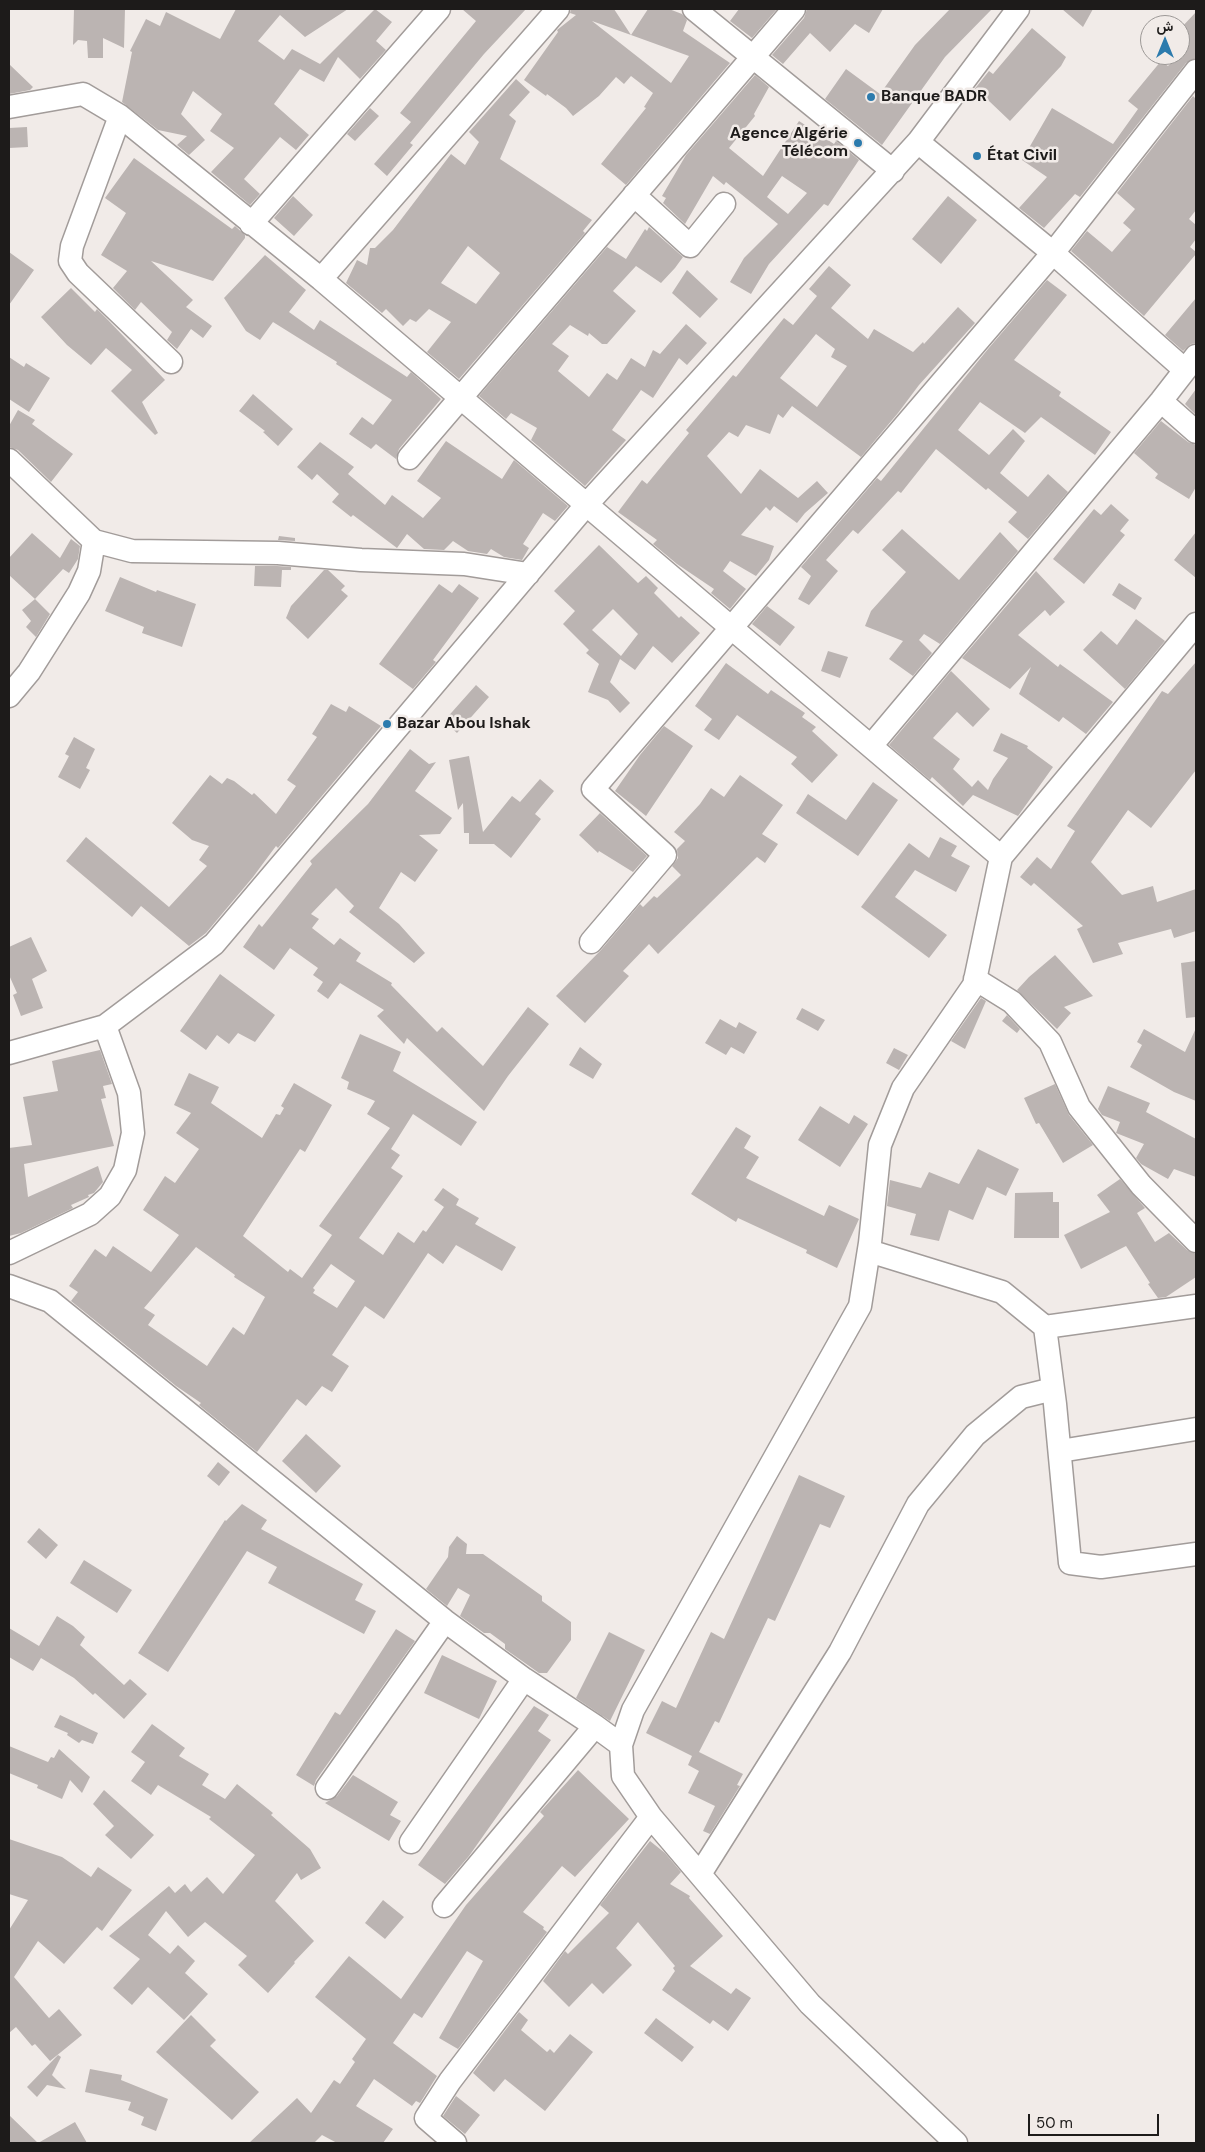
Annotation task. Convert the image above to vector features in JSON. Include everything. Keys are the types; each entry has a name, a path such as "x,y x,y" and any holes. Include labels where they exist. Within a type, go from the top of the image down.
{"street":[{"path":"251,224 439,9"},
{"path":"320,279 558,9"},
{"path":"694,9 893,171"},
{"path":"409,458 794,9"},
{"path":"9,1053 105,1026 214,944 587,504 918,142 1018,9"},
{"path":"591,942 665,855 593,789 730,627 1053,253 1196,71"},
{"path":"9,107 83,94 120,116 320,279 1001,857"},
{"path":"120,116 72,246 70,261 78,273 171,362"},
{"path":"871,746 1191,363 918,142"},
{"path":"634,195 690,246 724,204"},
{"path":"1161,401 1196,432"},
{"path":"9,460 94,541 132,551 278,553 361,560 464,564 528,574"},
{"path":"9,696 29,672 79,593 89,571 94,541"},
{"path":"956,2143 810,2004 651,1817 623,1776 621,1745 633,1710 860,1306 869,1251 880,1146 903,1088 974,985 1001,857 1196,624"},
{"path":"975,979 1012,1002 1050,1042 1079,1107 1141,1185 1196,1241"},
{"path":"9,1253 90,1214 110,1196 125,1170 133,1133 129,1093 105,1026"},
{"path":"869,1251 1002,1292 1045,1328 1060,1450 1070,1563 1101,1567 1196,1554"},
{"path":"9,1286 50,1302 445,1621 524,1679 621,1745"},
{"path":"1045,1328 1196,1306"},
{"path":"700,1874 840,1652 918,1504 974,1435 1021,1397 1053,1389"},
{"path":"1060,1450 1196,1429"},
{"path":"327,1788 445,1621"},
{"path":"411,1842 524,1679"},
{"path":"444,1906 595,1726"},
{"path":"455,2143 426,2118 450,2081 651,1817"}],"building":[{"path":"74,9 125,9 124,48 103,38 103,58 88,58 87,41 78,40 73,45"},
{"path":"236,9 348,9 305,37 280,15 258,41 284,60 292,49 320,64 375,9 392,22 376,41 386,50 360,79 338,57 324,82 300,69 274,104 309,135 296,150 280,137 244,179 260,194 250,205 211,172 234,148 210,131 222,114 193,91 181,114 205,140 189,155 177,145 187,136 158,130 122,102 132,52 130,51 146,19 160,26 166,12 220,39"},
{"path":"462,9 526,9 484,54 410,143 413,145 387,176 374,164 411,122 400,113 476,21"},
{"path":"571,9 614,9 631,35 648,9 669,9 682,14 687,20 683,31 730,63 626,185 601,164 646,108 644,107 653,93 631,76 624,84 616,77 599,96 573,116 566,108 547,94 546,96 524,80 558,32 557,30 576,15 570,13","holes":["592,21 631,35 689,56 671,83"]},
{"path":"739,9 777,9 752,38 730,21"},
{"path":"807,9 883,9 869,33 855,24 830,52 810,33 783,64 772,55 804,18"},
{"name":"Banque BADR","path":"950,9 992,9 945,57 882,145 825,99 846,69 880,94 915,45"},
{"path":"1062,9 1093,9 1083,27"},
{"path":"1196,12 1196,58 1190,61 1190,18"},
{"path":"1032,28 1066,57 1061,66 1010,121 989,101 987,103 973,91 989,71 993,74"},
{"path":"9,64 33,87 30,90 9,94"},
{"path":"1158,65 1184,65 1080,197 1075,194 1044,228 1019,208 1047,177 1022,160 1052,108 1113,144 1138,109 1128,101"},
{"path":"755,75 769,87 754,114 755,116 729,148 763,176 799,121 834,144 836,141 859,160 828,206 824,204 769,264 751,294 730,282 744,258 778,224 726,182 724,185 713,176 685,224 663,203 666,198 662,196 686,155","holes":["782,176 807,193 788,214 767,197"]},
{"path":"516,79 530,92 509,115 516,121 500,159 592,220 583,231 585,233 459,379 427,352 451,322 429,309 416,322 410,319 403,326 386,309 382,313 346,283 357,260 367,265 370,248 375,248 393,230 451,154 465,165 479,142 469,132","holes":["468,246 500,273 476,304 441,283"]},
{"path":"1193,96 1196,99 1196,210 1189,219 1196,225 1196,239 1190,247 1196,254 1144,316 1071,251 1087,231 1112,252 1131,230 1123,223 1135,209 1117,193"},
{"path":"370,108 379,116 355,141 347,134"},
{"path":"27,127 28,147 9,148 9,128"},
{"path":"134,158 232,229 235,226 245,235 245,238 213,281 151,261 193,300 186,307 212,326 203,338 191,329 177,349 167,340 172,332 141,302 135,310 113,288 127,271 101,255 126,213 105,198"},
{"path":"293,196 313,215 294,236 274,218"},
{"path":"948,196 977,220 941,264 912,239"},
{"path":"649,227 683,257 661,283 636,266 613,291 636,311 607,344 602,344 589,333 588,336 570,325 552,344 569,356 558,371 589,397 607,373 617,380 631,358 645,367 653,350 660,354 686,324 707,343 687,365 679,358 653,398 641,390 612,430 626,440 585,486 531,440 537,428 511,413 506,419 479,396 607,247 626,259 645,229 647,231"},
{"path":"9,252 34,270 9,305"},
{"path":"265,255 306,290 289,312 314,330 320,320 407,377 411,372 441,399 399,449 396,459 376,444 371,449 349,434 362,417 373,425 392,400 336,364 337,362 273,322 260,340 246,331 224,298"},
{"path":"829,266 851,285 831,308 868,339 874,329 913,352 923,342 924,344 958,307 975,323 919,385 861,457 792,406 783,418 778,414 770,434 746,425 738,437 729,432 707,456 741,494 760,469 798,498 817,481 828,493 805,513 797,523 774,506 770,511 766,507 741,535 774,546 769,560 756,576 730,561 723,571 746,589 730,609 711,593 714,589 677,564 653,544 657,540 618,512 642,480 647,484 689,433 686,430 733,375 736,377 784,318 793,325 817,296 809,289","holes":["816,334 835,349 831,357 847,366 817,407 780,378"]},
{"path":"687,270 718,299 700,318 672,293"},
{"path":"1047,280 1067,295 1014,360 1061,392 1059,396 1111,432 1095,455 1041,417 1025,433 980,402 958,430 989,455 1013,429 1025,441 1000,473 1028,497 1048,474 1068,492 1028,539 1008,522 1017,512 988,488 986,490 936,449 901,493 898,491 858,534 853,530 826,560 838,571 809,605 798,599 811,576 801,567 877,478 881,481 988,349"},
{"path":"71,288 95,312 97,309 165,380 142,402 158,433 155,435 111,391 132,370 106,348 91,365 67,345 41,317"},
{"path":"1196,298 1196,343 1191,344 1183,351 1165,335"},
{"path":"9,357 24,367 26,363 50,378 29,412 9,399"},
{"path":"1196,389 1196,415 1185,404"},
{"path":"253,394 293,429 278,446 263,432 265,431 239,411"},
{"path":"18,410 35,420 32,424 73,454 51,482 18,450 9,447 9,426"},
{"path":"1161,421 1188,442 1196,445 1196,487 1189,499 1155,478 1158,474 1134,453"},
{"path":"446,441 502,479 514,460 568,506 555,521 543,513 523,544 529,548 522,560 504,557 491,549 487,554 468,551 453,541 444,550 424,549 407,534 397,548 353,515 351,517 332,502 339,494 317,474 312,480 297,467 320,442 354,467 348,474 385,505 392,495 423,518 441,498 417,481"},
{"path":"1111,504 1129,520 1120,531 1125,535 1084,584 1053,559 1094,509 1101,515"},
{"path":"902,529 959,580 1000,532 1018,551 940,644 924,634 919,640 932,653 913,676 889,659 903,641 865,626 871,611 906,572 882,550"},
{"path":"1196,532 1196,578 1174,560"},
{"path":"32,533 60,558 71,539 80,546 78,559 69,573 63,569 35,599 9,575 9,558"},
{"path":"279,536 295,538 295,541 278,540"},
{"path":"599,545 638,583 646,576 658,588 654,593 679,618 681,616 700,633 672,663 653,646 635,670 620,659 610,682 630,703 620,713 608,700 588,692 599,664 586,653 589,650 563,624 575,611 554,591","holes":["613,609 638,634 621,656 592,630"]},
{"path":"255,566 291,567 291,570 282,570 281,587 254,586"},
{"path":"324,570 328,570 345,586 341,590 348,596 308,639 286,618 291,606"},
{"path":"1036,571 1065,602 1050,616 1045,610 1018,635 1058,667 1060,664 1113,702 1086,734 1063,717 1059,722 1019,694 1031,667 1010,689 962,658"},
{"path":"120,577 156,592 157,590 196,604 182,647 142,633 144,627 105,611"},
{"path":"1119,583 1142,598 1135,610 1112,595"},
{"path":"439,584 452,593 459,584 479,598 433,660 436,662 413,689 379,664"},
{"path":"35,599 50,614 36,637 26,627 31,621 22,610"},
{"path":"767,606 795,627 780,646 752,624"},
{"path":"1136,619 1165,641 1125,689 1083,650 1101,631 1117,645"},
{"path":"828,651 848,657 840,678 821,671"},
{"path":"1196,662 1196,770 1151,828 1128,810 1091,862 1122,895 1153,886 1157,902 1196,889 1196,931 1174,938 1171,929 1118,943 1123,954 1093,963 1077,929 1083,926 1034,883 1031,886 1020,877 1037,857 1051,869 1075,831 1067,826 1162,691 1168,694"},
{"path":"726,663 768,694 771,690 805,713 802,717 816,727 812,731 838,755 812,783 791,764 797,757 737,715 719,740 704,730 712,719 695,706"},
{"path":"951,671 990,709 973,727 957,712 933,738 960,759 953,769 972,787 978,780 988,790 993,779 1008,758 993,751 1001,733 1028,746 1027,748 1053,767 1018,816 973,795 963,806 932,777 930,780 889,745"},
{"path":"476,685 489,697 457,733 444,721"},
{"path":"331,704 346,712 349,706 381,726 278,848 276,846 253,877 206,933 189,946 141,906 132,917 66,861 86,837 169,907 207,866 199,860 209,846 192,840 172,823 210,775 222,784 227,778 234,781 252,795 254,793 276,814 296,786 287,780 317,737 312,734"},
{"path":"664,726 693,746 646,816 615,791 640,755"},
{"path":"74,737 95,749 86,768 90,770 80,789 58,777 69,756 65,754"},
{"path":"410,749 429,764 436,762 415,791 452,818 440,834 419,835 438,850 415,882 401,872 379,908 399,924 425,953 414,963 349,912 354,906 336,888 311,914 319,919 312,928 334,945 340,938 361,953 356,961 392,983 391,985 437,1032 442,1027 483,1066 528,1007 549,1024 508,1076 484,1111 407,1038 404,1044 377,1016 384,1010 340,983 328,999 317,991 323,982 313,975 318,968 290,948 274,970 243,947 259,924 262,927 312,864 310,861 368,804"},
{"path":"469,756 483,832 512,796 520,802 540,779 554,791 535,814 541,819 511,858 494,844 469,844 469,833 464,833 463,803 458,810 449,760"},
{"path":"740,775 783,805 762,834 778,844 765,863 757,857 658,954 649,944 623,971 629,976 585,1023 556,996 601,950 640,904 643,907 654,896 657,898 681,875 672,866 678,858 677,849 685,841 674,832 700,804 711,788 724,797"},
{"path":"873,782 898,800 858,856 796,813 808,794 846,820"},
{"path":"600,813 647,856 633,872 599,851 598,853 579,835"},
{"path":"940,837 957,846 951,856 970,866 956,892 915,870 895,897 947,935 929,958 861,907 909,843 929,858"},
{"path":"31,937 47,971 32,979 43,1008 21,1016 13,995 17,993 9,975 9,947"},
{"path":"1055,955 1093,996 1064,1007 1071,1013 1057,1029 1017,990"},
{"path":"1196,961 1196,1017 1186,1018 1181,963"},
{"path":"220,974 275,1015 255,1042 238,1033 229,1044 217,1035 206,1050 180,1031"},
{"path":"981,998 986,1001 965,1049 951,1041"},
{"path":"802,1008 825,1020 818,1031 796,1019"},
{"path":"1007,1015 1020,1029 1017,1033 1002,1021"},
{"path":"720,1019 736,1028 739,1022 757,1032 744,1054 731,1047 726,1055 705,1043"},
{"path":"1196,1028 1196,1101 1174,1092 1130,1067 1142,1045 1137,1042 1144,1029 1185,1052"},
{"path":"360,1034 401,1052 393,1071 477,1122 461,1146 413,1114 391,1149 400,1155 391,1168 403,1176 359,1238 383,1255 398,1232 414,1243 423,1230 426,1232 444,1207 434,1200 443,1188 459,1199 456,1205 479,1218 475,1224 516,1247 502,1271 456,1245 443,1264 428,1253 384,1319 365,1306 332,1355 349,1366 332,1392 322,1386 306,1406 297,1399 257,1452 199,1405 201,1403 176,1386 71,1301 78,1292 69,1286 95,1249 106,1257 113,1246 151,1272 179,1235 143,1210 165,1176 175,1183 199,1149 176,1133 191,1113 174,1105 189,1073 219,1087 211,1103 262,1138 276,1114 280,1115 284,1108 281,1106 294,1083 332,1105 305,1152 300,1149 243,1236 288,1272 290,1269 302,1278 332,1235 319,1226 390,1128 367,1114 375,1101 347,1089 349,1082 341,1078","holes":["196,1247 235,1275 234,1277 265,1297 244,1335 233,1327 207,1366 148,1325 155,1315 144,1308","331,1264 355,1281 337,1308 313,1293 315,1290 313,1288"]},
{"path":"580,1047 602,1064 593,1079 569,1065"},
{"path":"894,1048 908,1055 899,1070 886,1063"},
{"path":"100,1050 112,1084 103,1086 106,1098 101,1099 114,1146 24,1164 28,1197 98,1166 103,1182 94,1193 88,1195 89,1197 71,1205 73,1208 21,1233 9,1236 9,1148 32,1145 23,1097 58,1091 52,1061"},
{"path":"1055,1084 1069,1115 1093,1145 1063,1163 1039,1123 1036,1124 1024,1098"},
{"path":"1108,1086 1150,1103 1146,1112 1196,1139 1196,1177 1174,1169 1168,1179 1141,1164 1136,1158 1144,1144 1116,1133 1120,1122 1102,1115 1098,1109"},
{"path":"820,1106 849,1124 854,1115 868,1124 840,1167 798,1140"},
{"path":"736,1127 751,1136 744,1148 759,1157 746,1178 824,1216 829,1205 859,1219 837,1268 806,1253 807,1250 738,1218 736,1222 691,1194"},
{"path":"978,1149 1019,1169 1006,1196 987,1187 973,1220 949,1210 939,1241 910,1235 916,1214 887,1206 890,1180 921,1188 929,1172 959,1184"},
{"path":"1120,1179 1145,1208 1137,1213 1155,1242 1169,1233 1187,1250 1196,1254 1196,1277 1166,1297 1158,1298 1126,1246 1081,1269 1064,1235 1110,1212 1097,1195"},
{"path":"1053,1192 1053,1202 1059,1202 1059,1238 1014,1238 1015,1193"},
{"path":"306,1434 341,1466 316,1493 282,1461"},
{"path":"218,1462 230,1472 219,1486 207,1476"},
{"path":"799,1475 845,1496 830,1528 820,1524 775,1621 768,1618 719,1723 715,1721 699,1752 743,1774 737,1785 740,1786 710,1834 703,1831 715,1806 688,1793 699,1771 688,1765 692,1756 646,1733 662,1701 676,1708 711,1632 724,1639"},
{"path":"242,1504 267,1520 261,1529 363,1584 355,1600 376,1611 364,1634 268,1583 277,1567 247,1551 168,1672 138,1653 225,1520"},
{"path":"39,1528 58,1545 46,1559 27,1542"},
{"path":"457,1536 467,1544 466,1554 483,1554 542,1596 542,1601 571,1622 571,1640 547,1673 539,1673 505,1649 505,1644 490,1633 484,1633 460,1616 470,1595 458,1588 447,1606 426,1589 448,1557 449,1547"},
{"path":"84,1560 132,1590 117,1613 70,1583"},
{"path":"57,1616 73,1626 85,1637 80,1645 124,1685 130,1679 147,1694 124,1719 95,1693 93,1695 74,1678 41,1658 33,1671 9,1657 9,1628 39,1646"},
{"path":"396,1629 415,1641 316,1780 314,1786 296,1775 335,1712 340,1715"},
{"path":"609,1632 645,1650 610,1721 576,1698"},
{"path":"442,1655 497,1681 479,1719 424,1693"},
{"path":"534,1706 549,1715 538,1731 551,1740 469,1856 445,1884 418,1865"},
{"path":"60,1715 98,1733 93,1744 82,1740 79,1743 67,1735 68,1733 54,1727"},
{"path":"152,1724 185,1748 179,1756 209,1774 202,1785 225,1799 237,1784 273,1813 271,1815 310,1849 321,1868 301,1880 297,1873 275,1901 314,1941 268,1993 238,1965 247,1956 205,1922 188,1937 166,1911 148,1935 170,1954 178,1945 195,1961 185,1973 208,1994 184,2020 148,1987 132,2005 113,1988 140,1959 109,1936 169,1886 175,1893 185,1884 191,1892 207,1877 223,1894 255,1855 209,1819 211,1817 158,1785 151,1795 131,1781 145,1762 131,1752"},
{"path":"9,1746 48,1762 51,1757 54,1758 59,1749 90,1777 82,1793 70,1780 62,1799 37,1788 38,1785 9,1773"},
{"path":"578,1770 629,1819 575,1877 562,1866 523,1912 544,1927 543,1929 547,1932 458,2049 439,2038 483,1961 467,1951 422,2018 414,2013 393,2043 437,2076 420,2103 416,2101 412,2106 374,2079 356,2106 393,2129 383,2143 337,2143 322,2135 314,2143 249,2143 297,2098 311,2113 334,2080 340,2084 355,2062 352,2059 366,2039 315,1997 349,1956 401,1999 466,1905 544,1816 540,1812"},
{"path":"353,1775 398,1802 390,1815 401,1821 389,1841 325,1803 337,1796"},
{"path":"104,1790 154,1835 131,1859 105,1835 114,1826 93,1804"},
{"path":"9,1839 62,1857 91,1877 98,1867 132,1890 102,1931 97,1927 64,1964 38,1941 14,1977 49,2018 59,2009 82,2035 50,2061 35,2044 32,2046 16,2027 9,2033 9,1930 28,1900 9,1894"},
{"path":"650,1841 665,1853 681,1872 670,1884 690,1896 689,1898 723,1936 690,1966 731,1994 736,1988 751,1998 728,2031 713,2020 710,2024 662,1990 675,1971 673,1968 675,1966 638,1922 616,1948 632,1965 603,1994 592,1983 569,2007 543,1981 565,1951 568,1954 609,1913 600,1905"},
{"path":"383,1900 404,1917 385,1939 365,1923"},
{"path":"519,2012 528,2020 521,2030 547,2052 550,2049 554,2053 570,2034 593,2052 545,2111 505,2079 494,2092 473,2073"},
{"path":"191,2015 216,2040 210,2046 259,2092 232,2120 156,2052"},
{"path":"656,2018 694,2047 682,2062 644,2033"},
{"path":"58,2055 61,2057 52,2075 66,2089 47,2085 37,2097 27,2087"},
{"path":"90,2069 122,2075 121,2080 168,2099 156,2131 141,2125 144,2117 128,2110 131,2102 85,2092"},
{"path":"456,2096 480,2115 465,2134 443,2116"},
{"path":"9,2115 38,2143 9,2143"},
{"path":"75,2122 87,2143 38,2143"}],"place":[{"name":"Banque BADR","path":"871,97"},
{"name":"Agence Algérie Télécom","path":"858,143"},
{"name":"État Civil","path":"977,156"},
{"name":"Bazar Abou Ishak","path":"387,724"}]}
